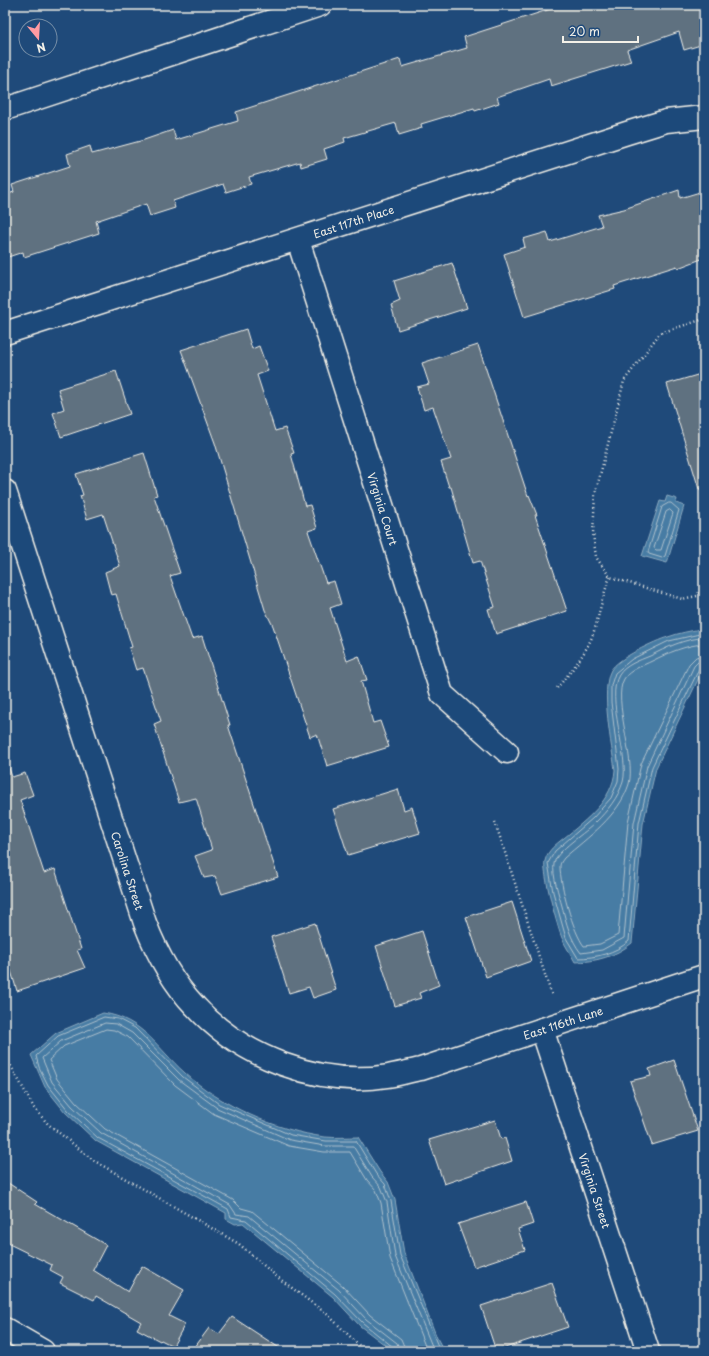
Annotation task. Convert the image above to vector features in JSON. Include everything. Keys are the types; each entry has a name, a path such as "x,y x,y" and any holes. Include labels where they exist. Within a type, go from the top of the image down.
{"street":[{"path":"5,109 320,5"},
{"name":"East 117th Place","path":"5,333 653,125 666,121 704,116"},
{"name":"Virginia Court","path":"298,240 442,694 508,752"},
{"name":"Carolina Street","path":"5,491 145,923 154,947 169,973 194,1006 212,1023 232,1038 274,1060 320,1074 355,1078 388,1076 421,1069"},
{"name":"East 116th Lane","path":"421,1069 704,976"},
{"name":"Virginia Street","path":"542,1029 648,1351"},
{"path":"5,1329 43,1351"}],"path":[{"path":"704,319 660,333 624,381 595,495 593,534 596,557 610,577 682,600 697,596 704,583"},
{"path":"557,688 575,667 592,637 602,596 610,577"},
{"path":"496,822 552,996"},
{"path":"5,1055 34,1108 48,1124 92,1160 239,1244 276,1276 328,1315 365,1351"}],"water":[{"path":"667,496 677,499 676,503 684,506 667,563 642,556 660,501 665,502"},
{"path":"701,629 704,630 704,667 656,768 643,824 632,943 626,948 612,955 591,961 575,962 563,941 550,899 545,861 552,848 581,824 604,800 613,781 615,770 607,704 608,679 611,670 621,660 637,650 676,634"},
{"path":"103,1013 117,1016 129,1021 148,1036 199,1085 232,1106 250,1115 269,1123 307,1134 325,1137 358,1137 388,1182 395,1200 404,1253 437,1338 444,1351 393,1351 360,1326 333,1297 243,1223 235,1224 226,1219 226,1213 96,1141 65,1112 45,1087 31,1055 56,1033"}],"building":[{"path":"563,5 704,5 704,44 684,50 679,32 627,50 631,61 551,86 549,79 497,97 499,103 475,111 474,108 421,124 422,128 399,135 396,123 344,138 345,142 324,149 327,159 301,167 300,162 249,177 251,184 226,192 223,184 173,201 175,208 150,216 146,204 96,221 99,233 24,257 23,252 5,258 5,195 14,192 12,185 70,166 67,154 90,146 92,154 144,140 173,130 176,140 238,121 236,112 400,59 402,67 467,48 464,37"},
{"path":"679,190 680,198 700,192 704,203 704,258 678,268 677,266 614,286 615,289 524,317 504,254 525,247 523,239 547,232 550,242 602,226 598,215 624,209"},
{"path":"452,263 467,308 398,330 391,305 400,301 394,281"},
{"path":"246,329 252,349 259,346 268,371 257,375 275,431 285,428 294,453 291,454 305,506 310,505 317,528 308,531 326,583 334,581 341,604 330,608 347,661 359,656 367,680 361,681 373,723 380,721 389,747 327,766 317,734 310,737 273,626 265,610 215,443 181,350"},
{"path":"478,345 528,496 529,495 537,515 535,515 567,611 496,634 488,609 495,607 480,561 473,563 451,487 449,487 441,462 451,459 433,407 424,410 417,387 429,384 422,363"},
{"path":"116,371 130,414 61,437 53,413 64,409 58,389"},
{"path":"704,373 704,489 699,489 667,384"},
{"path":"144,453 157,495 154,496 180,573 170,576 192,639 202,636 230,725 228,725 278,877 222,894 215,876 204,878 195,856 212,850 196,798 179,802 154,724 161,721 143,668 136,670 129,648 132,647 116,594 111,595 105,572 120,566 103,514 87,519 80,496 83,495 76,474"},
{"path":"5,765 8,765 12,777 25,773 33,795 20,800 44,873 55,869 81,949 77,950 85,968 17,991 5,951"},
{"path":"398,789 404,810 412,807 420,833 348,855 333,809"},
{"path":"512,902 531,961 486,977 466,917"},
{"path":"315,923 336,990 313,998 309,987 289,993 271,937"},
{"path":"422,931 439,985 419,993 421,998 395,1006 376,946"},
{"path":"674,1060 698,1131 652,1145 630,1081 651,1076 649,1069"},
{"path":"495,1120 501,1139 505,1138 512,1161 444,1184 429,1140"},
{"path":"5,1181 37,1202 35,1204 106,1245 93,1270 128,1292 142,1266 184,1290 169,1316 185,1324 173,1346 137,1329 141,1322 96,1296 94,1300 60,1283 63,1277 50,1270 52,1265 5,1242"},
{"path":"526,1202 533,1224 518,1229 525,1250 474,1267 458,1224"},
{"path":"552,1283 568,1327 496,1351 481,1306"},
{"path":"232,1317 284,1351 192,1351 209,1328 219,1334"}]}
